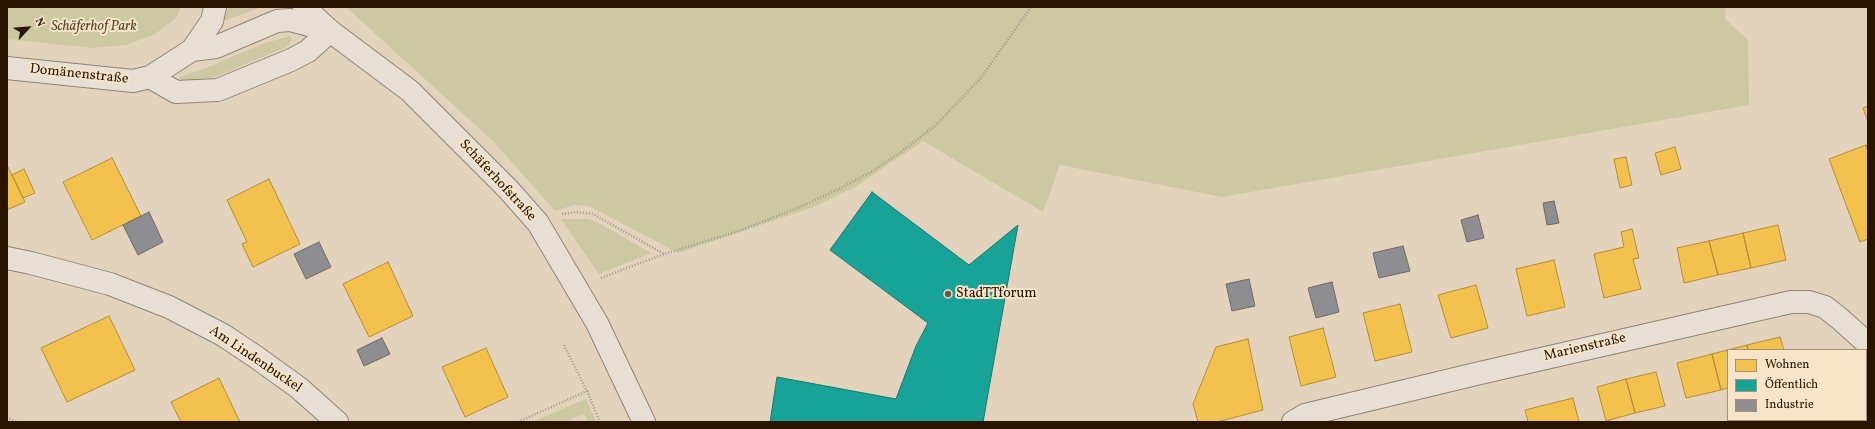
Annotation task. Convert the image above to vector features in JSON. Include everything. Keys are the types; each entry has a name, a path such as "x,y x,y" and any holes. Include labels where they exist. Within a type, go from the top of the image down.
{"street":[{"name":"Domänenstraße","path":"7,68 133,81 150,77 192,50 212,21 215,7"},
{"name":"Schäferhofstraße","path":"304,7 330,30 410,91 508,189 538,223 597,323 644,422"},
{"name":"Domänenstraße","path":"192,50 216,47 266,26 290,20 330,30"},
{"path":"150,77 176,92 218,90 291,60 308,51 330,30"},
{"name":"Am Lindenbuckel","path":"7,258 32,263 110,284 169,307 223,335 256,357 298,388 337,422"},
{"name":"Marienstraße","path":"1293,422 1305,415 1480,373 1791,302 1808,302 1825,307 1868,344"}],"path":[{"path":"598,280 664,254 736,232 800,207 839,189 901,152 935,126 980,79 1031,7"},
{"path":"538,223 554,215 577,212 593,214 664,254"},
{"path":"564,345 587,391 600,422"},
{"path":"518,422 587,391"},
{"path":"7,417 16,422"}],"green space":[{"name":"Schäferhof Park","path":"7,7 181,7 176,18 155,34 126,45 92,48 7,39"},
{"path":"228,7 262,7 224,21"},
{"path":"346,7 1726,7 1725,19 1748,40 1749,105 1222,197 1060,165 1043,212 923,141 857,186 811,208 678,253 589,206 574,205 555,211 494,142"},
{"path":"290,36 292,40 286,47 215,77 182,82 179,77 206,68 262,44"},
{"path":"561,219 588,219 599,223 651,253 599,274"},
{"path":"586,399 596,422 588,422 584,414 564,422 532,422"}],"building: Wohnen":[{"path":"1868,106 1868,122 1863,108"},
{"path":"1866,145 1868,152 1868,239 1860,242 1829,159"},
{"path":"1675,147 1681,169 1661,175 1655,153"},
{"path":"1626,157 1632,185 1620,188 1614,159"},
{"path":"112,158 141,216 92,240 63,182"},
{"path":"7,165 25,202 7,210"},
{"path":"24,169 35,193 23,198 12,175"},
{"path":"269,179 300,244 253,267 242,244 247,242 227,200"},
{"path":"1778,225 1786,260 1751,268 1743,233"},
{"path":"1632,229 1639,258 1633,259 1641,289 1604,298 1594,254 1624,247 1621,232"},
{"path":"1743,233 1751,268 1718,275 1709,241"},
{"path":"1709,241 1718,275 1684,283 1677,248"},
{"path":"1554,260 1565,307 1527,316 1516,269"},
{"path":"388,262 413,316 369,337 343,284"},
{"path":"1476,285 1488,328 1451,338 1438,295"},
{"path":"1400,304 1412,352 1375,361 1363,313"},
{"path":"109,316 135,370 67,402 41,348"},
{"path":"1323,328 1336,377 1301,386 1289,337"},
{"path":"1780,337 1784,349 1748,349 1747,345"},
{"path":"1248,339 1263,410 1217,422 1198,422 1193,404 1216,347"},
{"path":"1747,345 1748,349 1731,349"},
{"path":"486,348 508,397 465,417 442,367"},
{"path":"1727,350 1727,388 1721,390 1712,354"},
{"path":"1712,354 1721,390 1686,398 1677,363"},
{"path":"1656,372 1665,406 1635,413 1626,379"},
{"path":"219,378 240,422 181,422 171,402"},
{"path":"1626,379 1635,413 1606,421 1597,387"},
{"path":"1867,384 1868,385 1867,411"},
{"path":"1573,398 1579,422 1528,422 1525,410"}],"building: Öffentlich":[{"name":"StadTTforum","path":"872,192 969,265 1018,225 983,422 770,422 777,377 896,399 916,346 928,323 830,250"}],"building: Industrie":[{"path":"1554,201 1559,223 1547,225 1543,203"},
{"path":"149,212 163,242 138,255 123,225"},
{"path":"1478,215 1484,238 1467,242 1461,220"},
{"path":"319,242 331,267 306,279 294,254"},
{"path":"1403,246 1410,271 1379,278 1373,253"},
{"path":"1249,279 1255,306 1232,311 1226,284"},
{"path":"1332,282 1339,312 1316,318 1308,288"},
{"path":"382,338 390,354 364,366 357,350"}],"place":[{"name":"StadTTforum","path":"948,294"}]}
